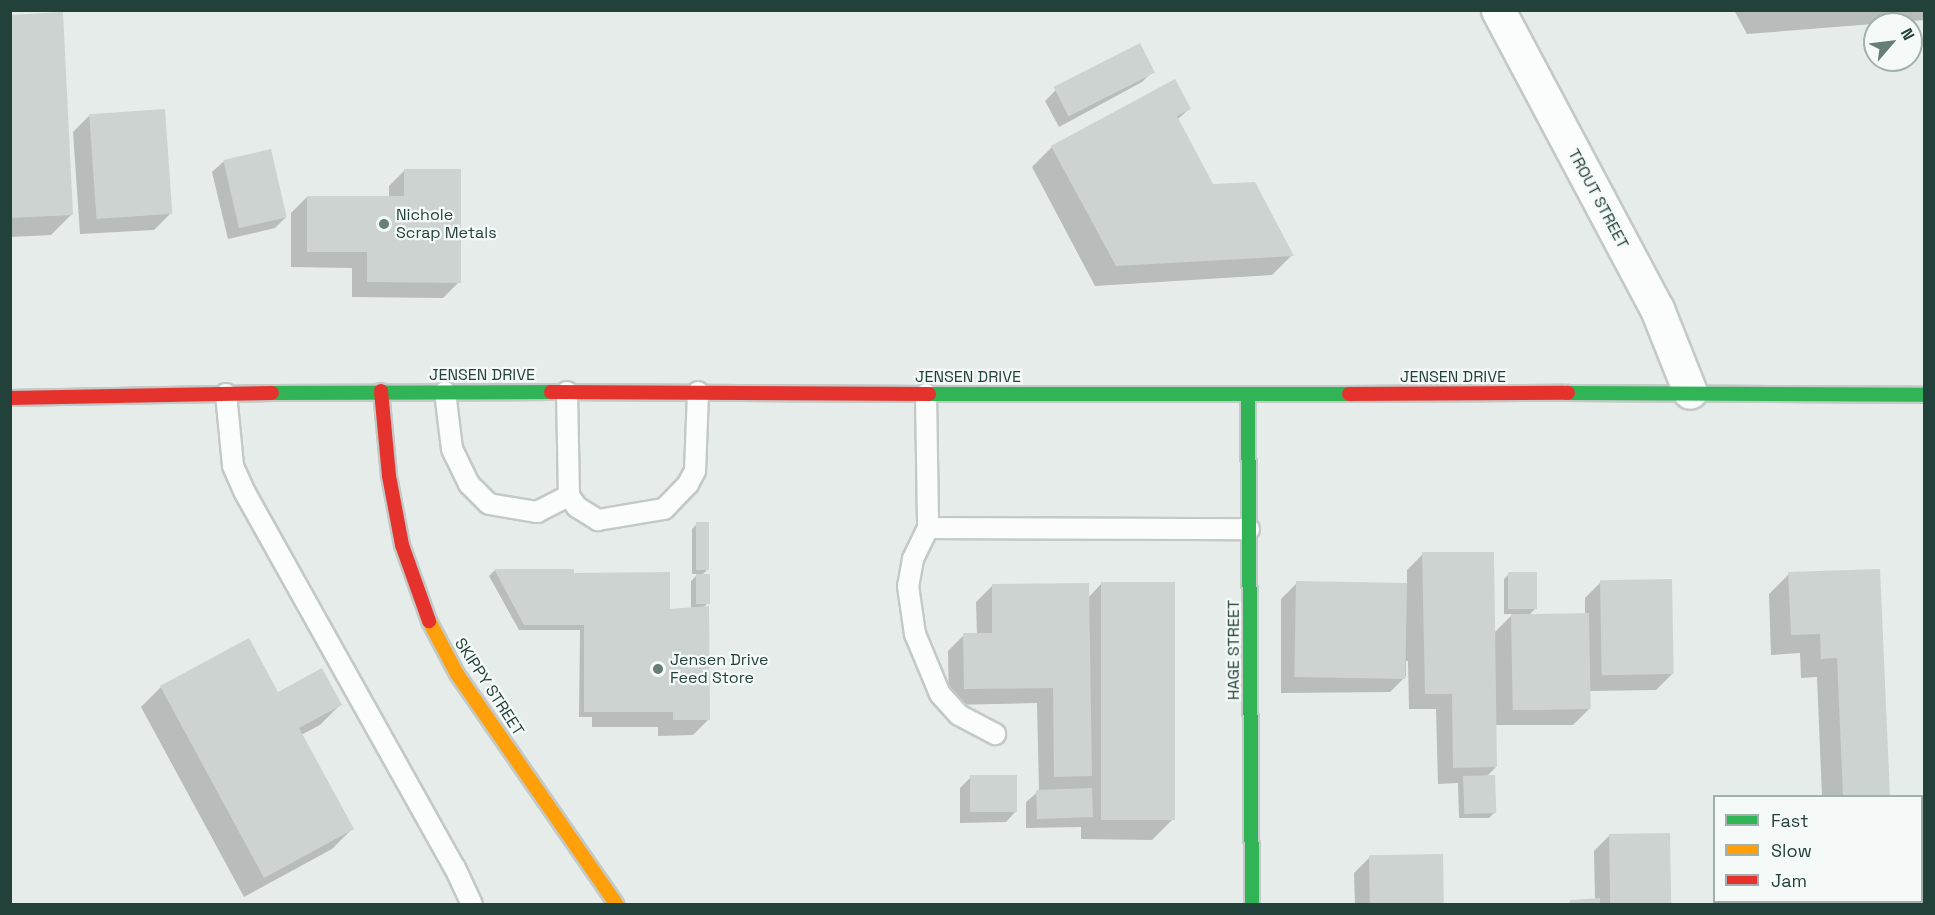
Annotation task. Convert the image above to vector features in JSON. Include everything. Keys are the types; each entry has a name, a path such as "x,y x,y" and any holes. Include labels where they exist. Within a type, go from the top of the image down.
{"main road":[{"name":"JENSEN DRIVE","path":"10,398 381,391 1248,395 1690,392 1924,395"},
{"name":"SKIPPY STREET","path":"381,391 389,476 402,545 424,612 457,674 616,904"},
{"name":"HAGE STREET","path":"1248,395 1252,904"}],"street":[{"name":"TROUT STREET","path":"1498,10 1657,309 1690,392"}],"lane":[{"path":"445,392 452,449 469,484 489,504 537,512 569,496"},
{"path":"567,392 569,496 578,507 598,520 664,509 679,496 695,471 698,392"},
{"path":"226,394 233,466 240,483 455,868 472,904"},
{"path":"926,394 928,528 913,558 908,586 915,634 940,694 959,714 995,734"},
{"path":"928,528 1249,529"}],"building":[{"path":"63,12 73,215 10,218 10,15"},
{"path":"1140,43 1155,72 1069,116 1054,87"},
{"path":"1175,79 1191,109 1177,116 1213,184 1255,182 1294,256 1116,266 1051,146"},
{"path":"165,109 172,214 97,219 89,114"},
{"path":"271,149 287,217 239,228 223,160"},
{"name":"Nichole Scrap Metals","path":"404,169 461,169 461,283 367,282 367,252 307,252 307,196 404,196"},
{"path":"696,522 709,522 709,570 696,570"},
{"path":"1422,552 1494,552 1497,767 1453,768 1452,694 1425,694"},
{"path":"494,569 574,569 574,573 670,572 670,609 709,606 710,720 673,720 673,712 584,712 584,625 524,625"},
{"path":"1880,569 1890,795 1843,795 1837,658 1821,659 1820,634 1791,635 1788,572"},
{"path":"1508,572 1537,572 1537,609 1508,609"},
{"path":"696,574 710,574 710,604 696,604"},
{"path":"1672,579 1674,674 1602,675 1600,580"},
{"path":"1296,581 1407,583 1405,679 1294,677"},
{"path":"1101,582 1175,582 1175,820 1101,820"},
{"path":"1089,583 1092,776 1054,777 1053,688 964,689 963,633 992,633 992,584"},
{"path":"1589,613 1591,709 1513,710 1511,614"},
{"path":"249,638 278,692 322,668 342,705 299,728 354,829 264,878 160,686"},
{"path":"970,775 1017,775 1017,812 970,812"},
{"path":"1495,775 1496,813 1464,814 1463,776"},
{"path":"1092,788 1093,817 1037,819 1036,790"},
{"path":"1670,833 1671,904 1610,904 1609,834"},
{"path":"1443,854 1444,904 1370,904 1369,855"},
{"path":"1600,898 1600,904 1570,904 1570,900"},
{"path":"1847,903 1881,903 1881,904"}],"traffic: fast":[{"path":"272,393 551,392"},
{"path":"1568,393 1924,395"},
{"path":"929,394 1349,394"},
{"path":"1248,395 1252,904"}],"traffic: slow":[{"path":"429,621 457,674 616,904"}],"traffic: jam":[{"path":"381,391 389,476 402,545 429,621"},
{"path":"551,392 929,394"},
{"path":"10,398 272,393"},
{"path":"1349,394 1568,393"}],"place":[{"name":"Nichole Scrap Metals","path":"384,224"},
{"name":"Jensen Drive Feed Store","path":"658,669"}]}
